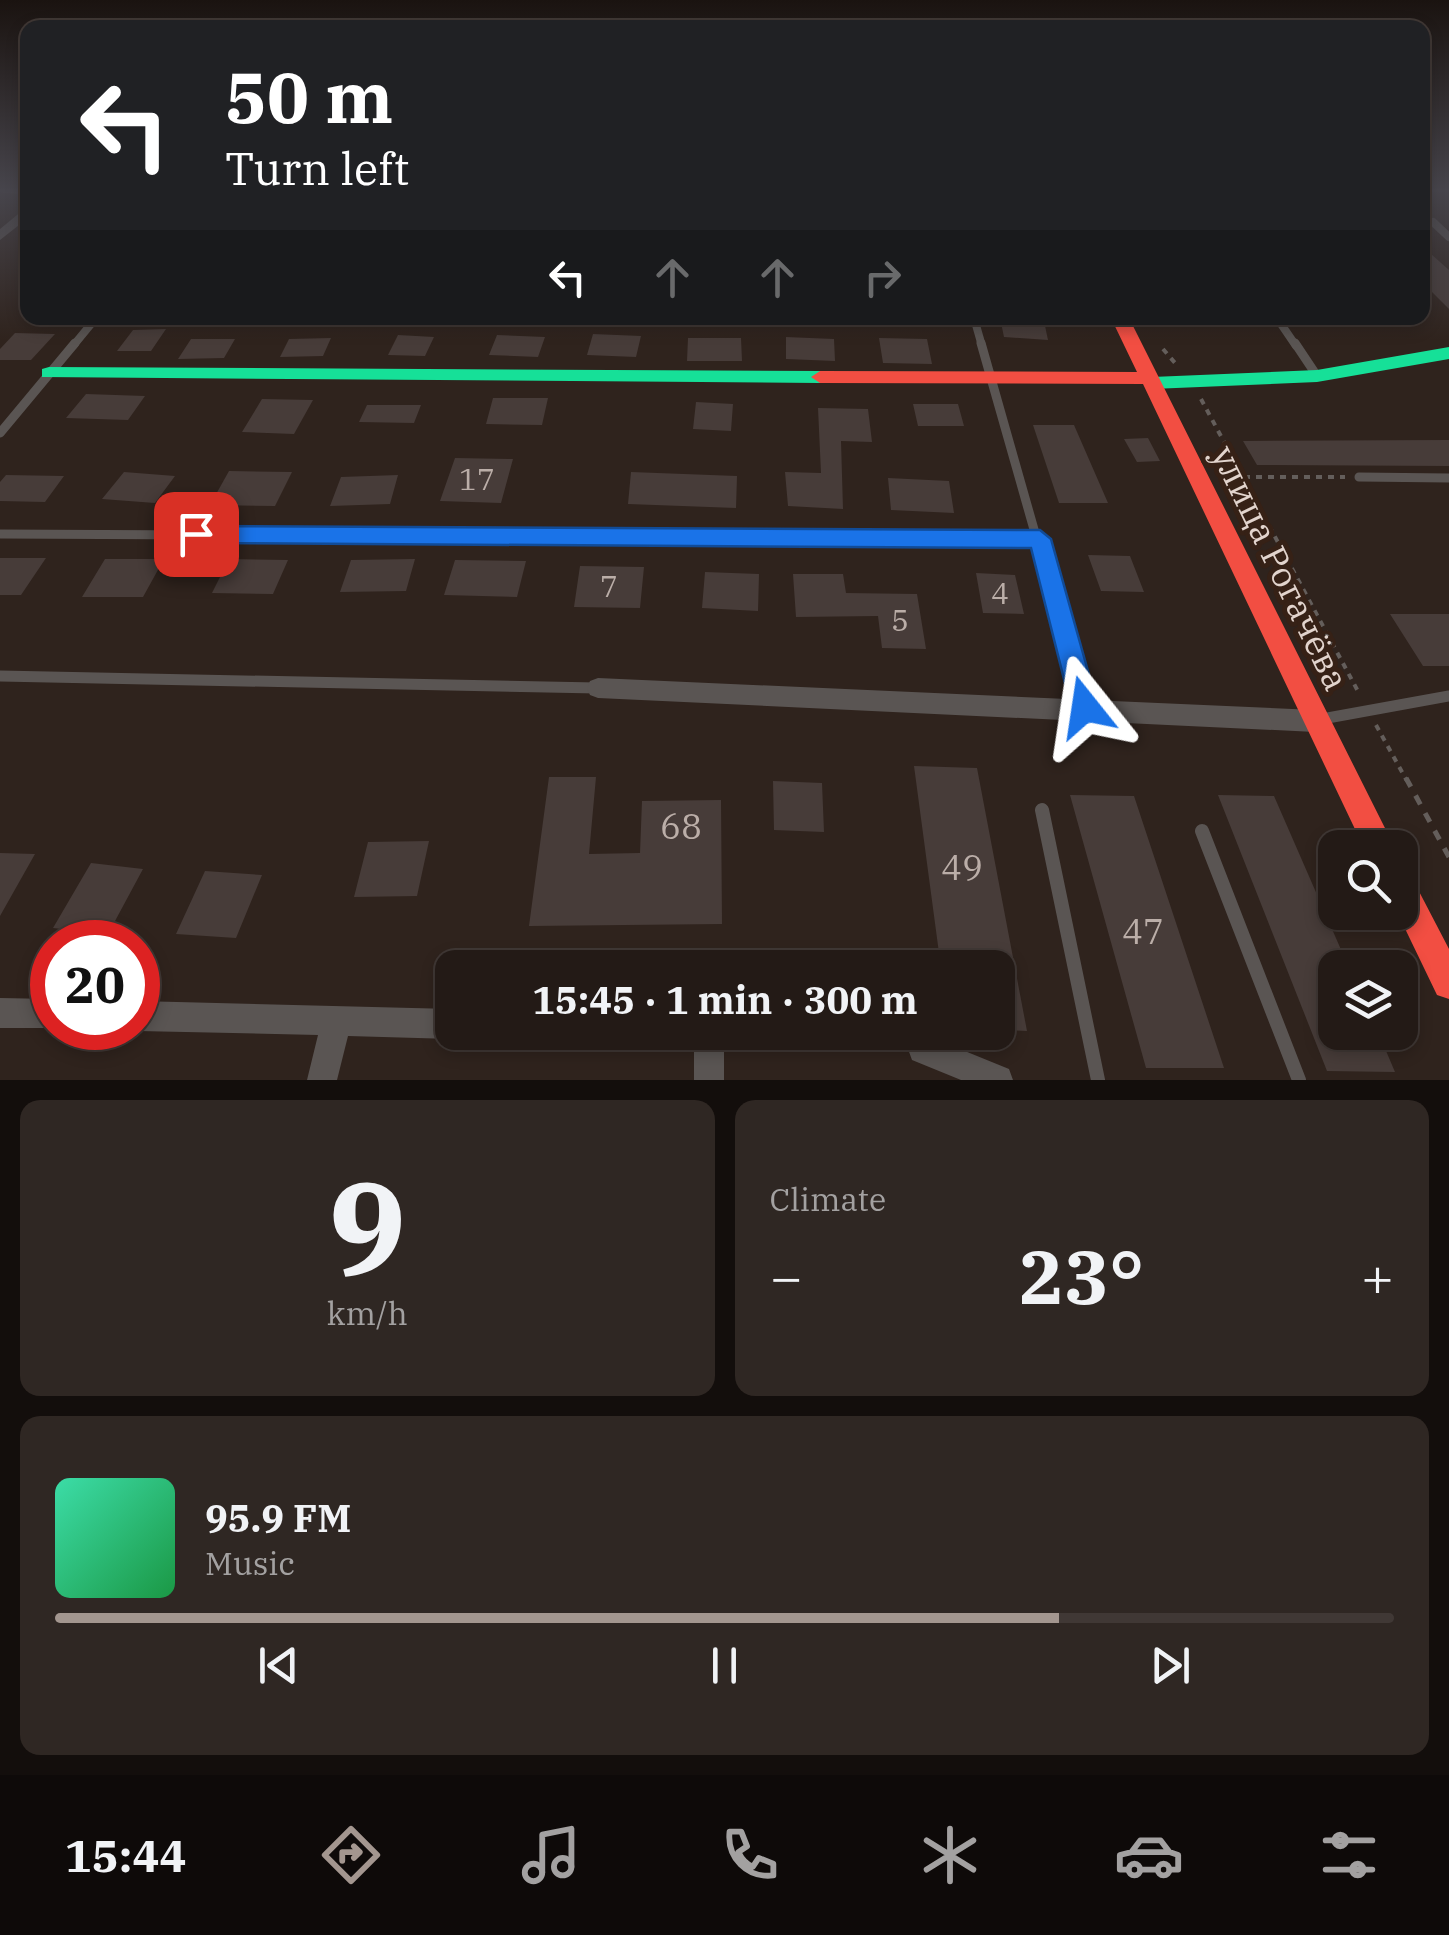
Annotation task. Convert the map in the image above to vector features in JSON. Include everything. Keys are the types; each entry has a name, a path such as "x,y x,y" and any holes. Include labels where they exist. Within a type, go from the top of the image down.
{"street":[{"name":"улица Рогачёва","path":"1123,325 1371,830"},
{"path":"49,373 1191,381 1317,376 1449,353"},
{"path":"598,688 1085,707 1315,721"},
{"path":"1418,922 1449,983"},
{"path":"0,1013 30,1014"},
{"path":"160,1016 435,1023"},
{"path":"322,1080 337,1020"},
{"path":"709,1080 710,1050"},
{"path":"925,1050 998,1080"}],"lane":[{"path":"0,433 90,325"},
{"path":"976,325 1085,707"},
{"path":"1282,325 1317,376"},
{"path":"1360,477 1449,478"},
{"path":"0,534 1040,539"},
{"path":"0,676 598,688"},
{"path":"1315,721 1449,696"},
{"path":"1042,810 1098,1080"},
{"path":"1202,831 1299,1080"}],"path":[{"path":"1163,349 1191,381 1449,856"},
{"path":"1243,478 1360,477"}],"building":[{"path":"1430,253 1449,270 1449,309 1430,290"},
{"path":"1001,325 1045,325 1048,340 1004,337"},
{"path":"166,329 151,351 117,351 133,330"},
{"path":"15,333 55,334 31,360 0,360 0,349"},
{"path":"593,334 641,336 636,357 587,355"},
{"path":"398,335 434,337 425,356 388,355"},
{"path":"497,335 545,337 538,357 489,355"},
{"path":"786,337 834,339 835,361 786,359"},
{"path":"331,338 323,356 280,357 289,339"},
{"path":"688,338 741,338 742,361 687,361"},
{"path":"879,338 927,339 932,364 883,363"},
{"path":"191,339 235,339 224,358 178,359"},
{"path":"86,394 145,396 128,420 66,418"},
{"path":"493,398 548,398 542,425 486,424"},
{"path":"262,399 313,400 294,434 242,432"},
{"path":"696,402 733,404 731,431 693,429"},
{"path":"913,404 958,404 964,426 918,426"},
{"path":"367,405 421,405 414,423 359,422"},
{"path":"818,408 868,409 872,442 841,441 843,509 788,506 785,472 821,473"},
{"path":"1033,425 1074,425 1108,503 1059,503"},
{"path":"1148,438 1160,461 1137,462 1124,439"},
{"path":"1449,440 1449,466 1257,465 1243,441"},
{"path":"455,458 513,459 501,503 440,501"},
{"path":"229,471 292,472 275,506 210,505"},
{"path":"124,472 175,476 155,503 102,499"},
{"path":"631,472 737,476 736,508 628,504"},
{"path":"6,475 64,476 45,502 0,501 0,482"},
{"path":"398,475 390,504 330,506 341,477"},
{"path":"888,478 949,481 954,513 891,510"},
{"path":"1088,555 1130,556 1144,592 1101,591"},
{"path":"0,558 46,558 21,595 0,595"},
{"path":"105,559 164,559 143,597 82,597"},
{"path":"229,559 288,560 273,594 212,593"},
{"path":"415,559 406,591 340,592 351,560"},
{"path":"455,560 526,561 517,597 444,595"},
{"path":"580,566 644,567 640,608 574,607"},
{"path":"705,572 759,574 758,611 702,608"},
{"path":"976,573 1015,575 1024,614 983,613"},
{"path":"793,574 843,574 846,593 917,594 926,649 882,648 878,616 796,617"},
{"path":"1390,614 1449,614 1449,666 1423,666"},
{"path":"914,766 977,768 1012,950 939,950"},
{"path":"549,777 596,777 589,854 640,853 642,801 721,800 722,924 529,926"},
{"path":"773,781 822,783 824,832 774,830"},
{"path":"1070,795 1134,796 1224,1068 1146,1068"},
{"path":"1218,795 1274,796 1318,897 1318,930 1332,930 1341,950 1318,950 1318,1048"},
{"path":"429,841 417,896 354,897 368,842"},
{"path":"0,853 35,854 0,916"},
{"path":"91,863 143,869 116,920 58,920"},
{"path":"205,871 262,875 236,938 176,934"},
{"path":"1015,968 1027,1031 1015,1031"},
{"path":"1319,1050 1386,1050 1395,1072 1327,1071"}],"traffic: fast":[{"path":"1152,383 1317,376 1449,353"},
{"path":"49,373 820,377"}],"traffic: jam":[{"path":"1123,325 1371,830"},
{"path":"820,377 1149,378"},
{"path":"1418,922 1449,983"}],"route":[{"path":"196,534 1040,539 1085,707"}]}
